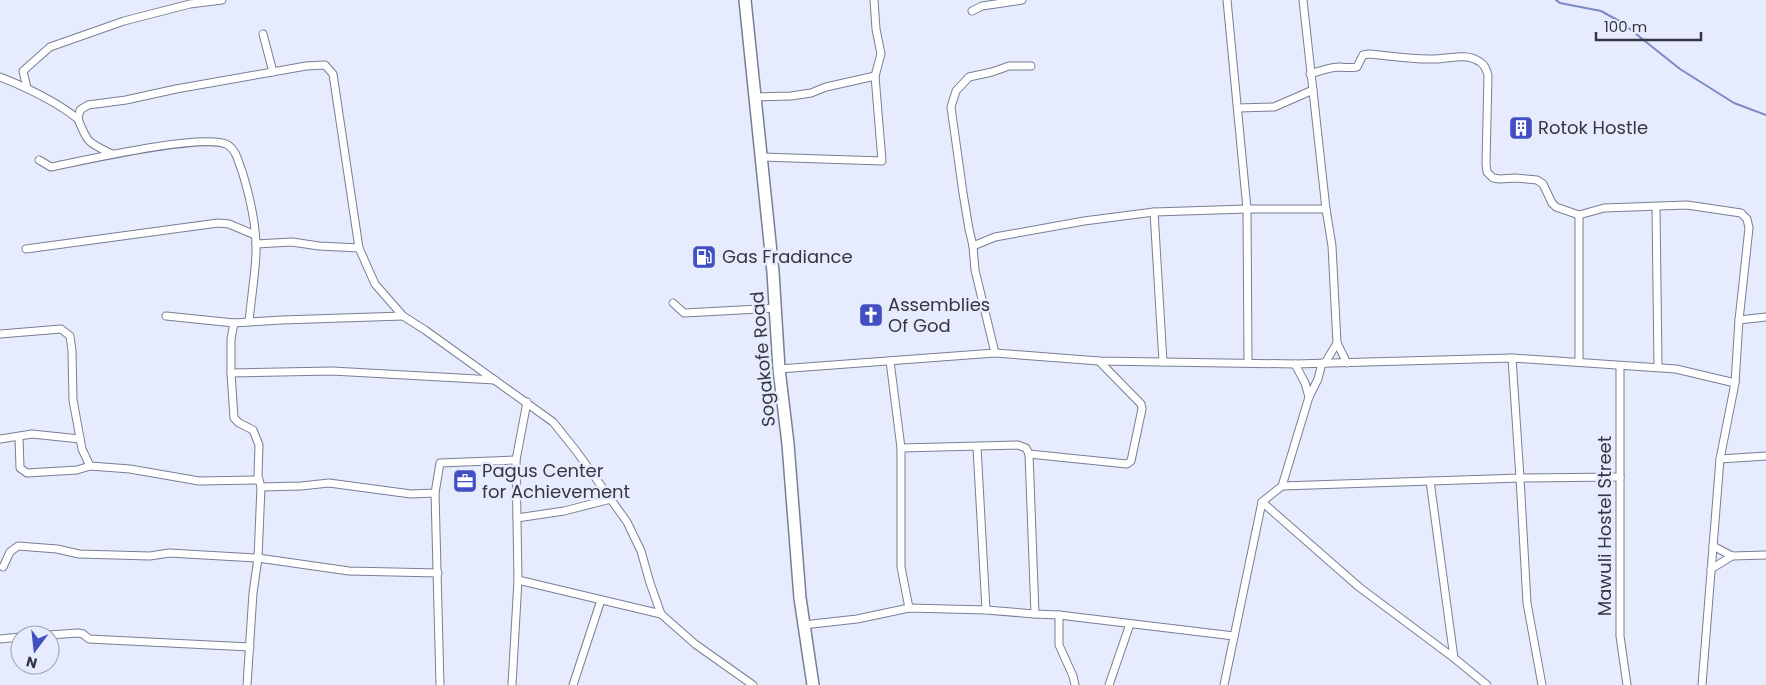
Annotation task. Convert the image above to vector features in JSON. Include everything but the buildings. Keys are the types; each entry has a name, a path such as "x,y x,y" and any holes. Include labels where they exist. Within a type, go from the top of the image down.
{"main road":[{"name":"Sogakofe Road","path":"745,0 773,272 779,369 788,444 800,598 812,685"}],"street":[{"path":"27,88 23,71 50,47 124,21 190,2 222,0"},
{"path":"761,158 882,161 875,76 880,54 874,0"},
{"path":"972,12 982,6 1022,0"},
{"path":"1227,0 1247,208 1248,363"},
{"path":"1303,0 1310,74 1332,246 1337,343 1347,363"},
{"path":"263,34 273,72"},
{"path":"1310,74 1328,68 1340,67 1348,69 1357,67 1363,55 1369,54 1436,60 1450,57 1465,57 1480,61 1486,67 1488,75 1487,172 1492,178 1537,180 1543,184 1552,203 1556,207 1579,215 1604,208 1687,205 1741,213 1747,219 1749,228 1739,320 1735,383 1720,459 1702,685"},
{"path":"78,119 80,110 88,105 126,100 176,89 306,66 325,65 333,74 359,248 375,284 402,316 425,330 527,402 552,422 577,452 627,522 640,550 661,614"},
{"path":"994,353 991,331 968,229 951,107 956,91 969,77 1009,66 1031,66"},
{"path":"755,97 791,96 811,93 826,87 875,76"},
{"path":"0,77 60,105 78,119 88,142 112,154"},
{"path":"1238,108 1274,107 1313,90"},
{"path":"39,160 51,167 112,154 181,143 213,141 227,144 235,152 248,191 255,235 256,244 249,322"},
{"path":"1656,207 1658,367"},
{"path":"973,246 995,237 1084,221 1154,212 1247,208 1326,209"},
{"path":"1154,212 1163,362"},
{"path":"1579,215 1579,362"},
{"path":"26,249 218,223 229,224 255,235"},
{"path":"256,244 292,242 319,246 359,248"},
{"path":"673,303 684,313 776,308"},
{"path":"166,316 234,323 402,316"},
{"path":"1739,320 1766,317"},
{"path":"234,323 231,339 234,418 239,423 253,430 259,445 258,558 253,593 247,685"},
{"path":"0,334 61,329 70,336 72,351 72,400 82,449 90,466"},
{"path":"1224,685 1262,502 1282,486 1309,397 1324,363 1337,343"},
{"path":"779,369 994,353 1099,361 1295,364 1512,358 1676,369 1735,383"},
{"path":"1512,358 1527,603 1542,685"},
{"path":"890,361 901,448 901,566 909,608"},
{"path":"1030,454 1127,464 1132,461 1142,409 1141,404 1099,361"},
{"path":"1295,364 1305,383 1309,397"},
{"name":"Mawuli Hostel Street","path":"1620,366 1620,636 1627,685"},
{"path":"231,373 332,371 495,380"},
{"path":"512,685 518,580 516,460 527,402"},
{"path":"0,439 32,434 80,439"},
{"path":"20,437 20,468 27,473 77,470 90,466 130,469 199,481 301,486 329,483 411,494 436,493"},
{"path":"901,448 977,448 1018,445 1026,448 1030,454 1035,614"},
{"path":"977,448 986,610"},
{"path":"1720,459 1766,456"},
{"path":"440,685 436,493 440,463 516,460"},
{"path":"1282,486 1520,478 1620,477"},
{"path":"1430,481 1454,658"},
{"path":"517,518 564,511 611,499"},
{"path":"1262,502 1360,586 1487,685"},
{"path":"3,567 10,552 18,546 57,549 79,554 150,556 169,552 258,558 349,571 438,573"},
{"path":"1713,546 1732,556 1766,555"},
{"path":"1712,569 1732,556"},
{"path":"518,580 661,614 695,644 753,685"},
{"path":"573,685 601,600"},
{"path":"804,625 857,618 909,608 986,610 1059,616 1234,636"},
{"path":"1059,616 1060,645 1075,685"},
{"path":"1108,685 1130,624"},
{"path":"60,634 78,633 83,634 89,639 250,647"}],"waterway":[{"path":"1556,0 1560,3 1601,11 1621,22 1680,69 1734,103 1766,115"}],"place":[{"name":"Rotok Hostle","path":"1521,128"},
{"name":"Gas Fradiance","path":"704,257"},
{"name":"Assemblies Of God","path":"871,315"},
{"name":"Pagus Center for Achievement","path":"465,481"}]}
